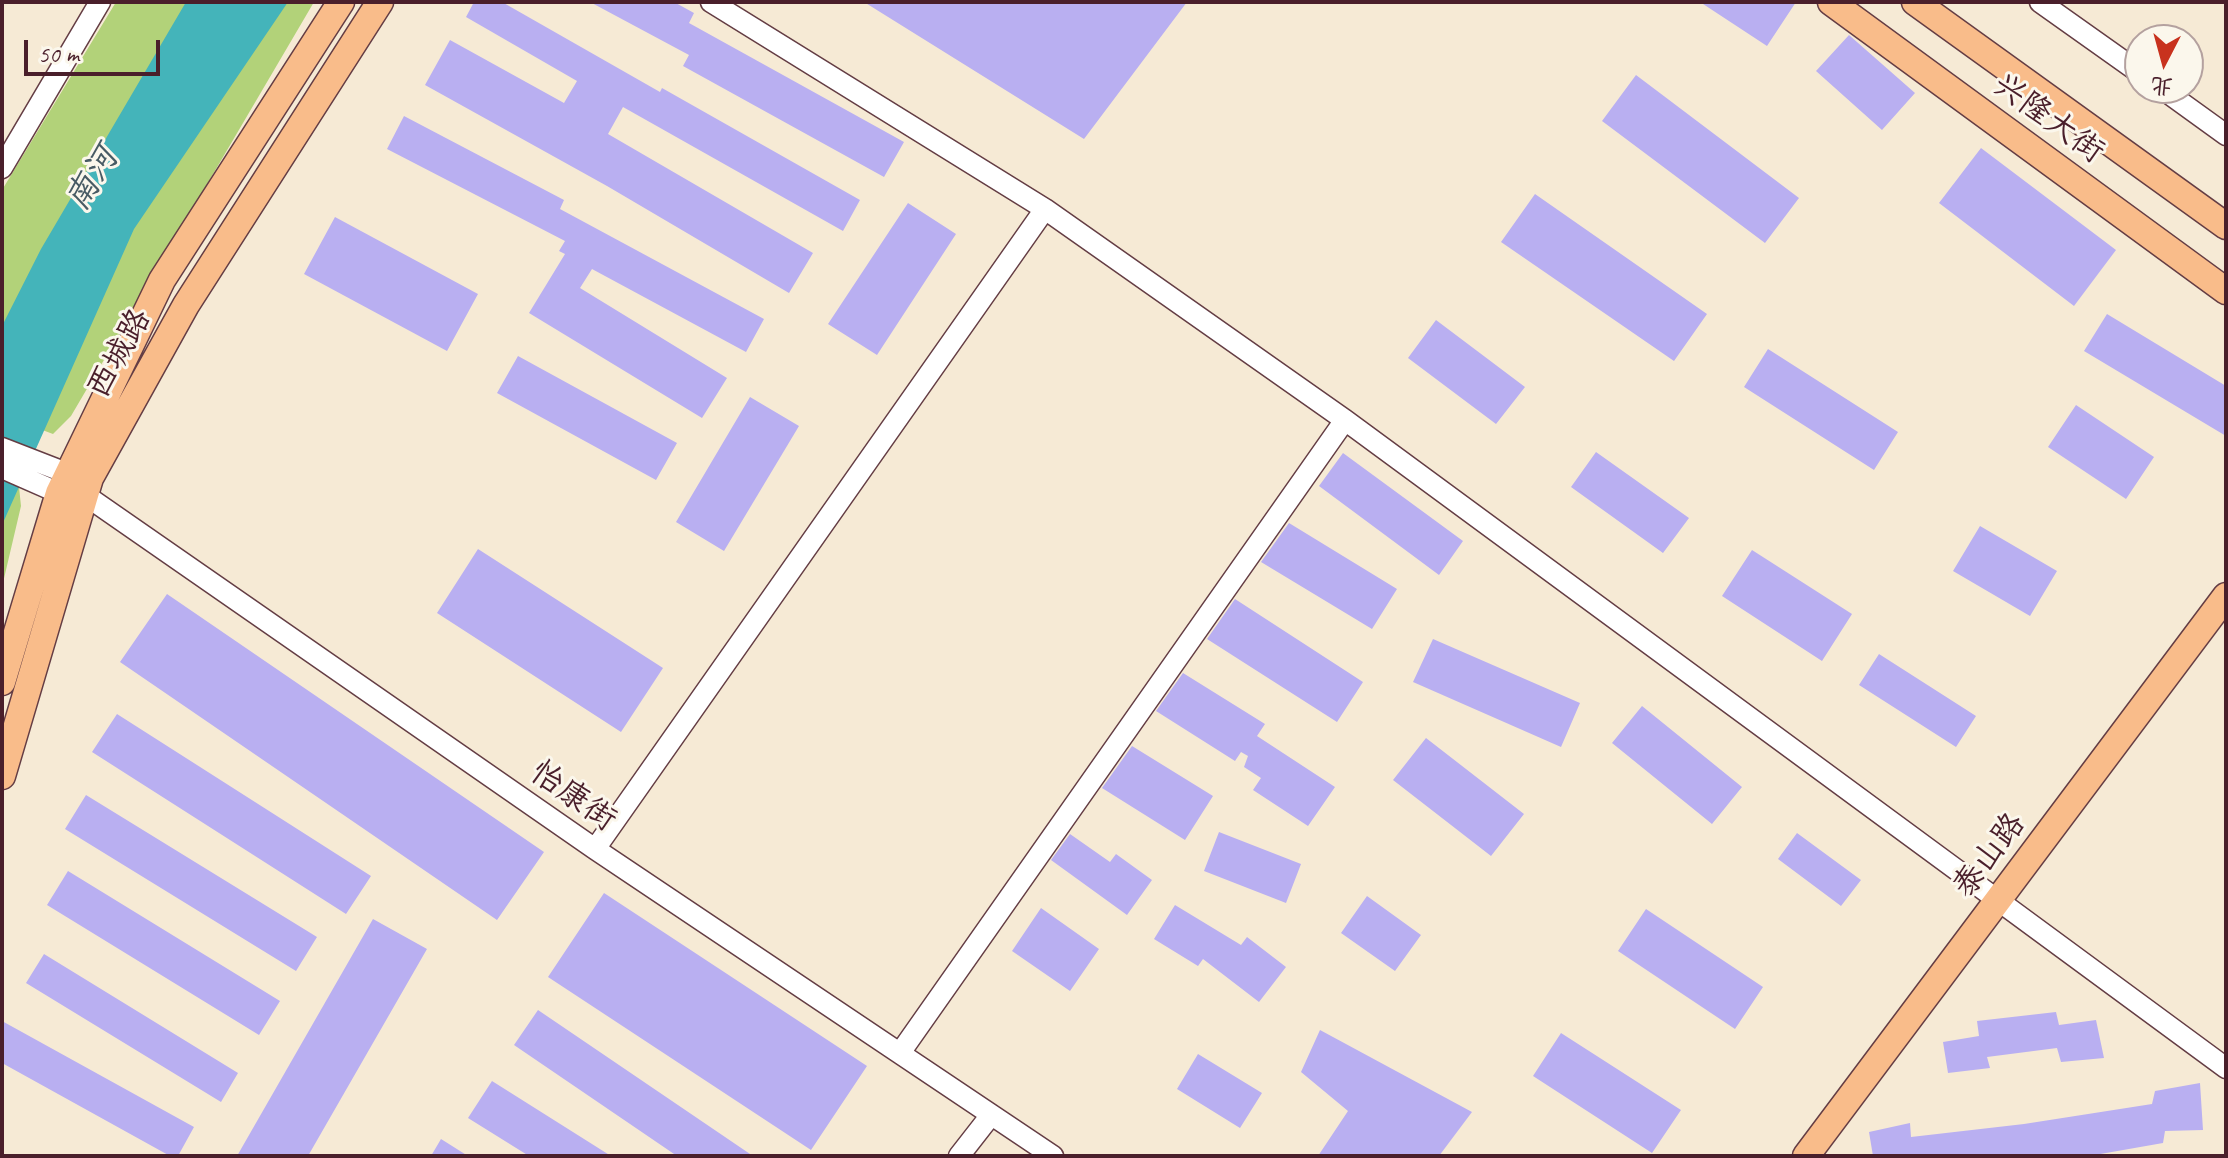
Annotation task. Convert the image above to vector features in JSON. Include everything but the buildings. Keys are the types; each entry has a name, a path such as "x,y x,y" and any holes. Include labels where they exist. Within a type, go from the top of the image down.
{"main road":[{"name":"西城路","path":"2,682 65,482 162,280 341,2"},
{"name":"西城路","path":"2,776 65,482 186,305 380,2"},
{"name":"兴隆大街","path":"1831,2 2226,291"},
{"name":"兴隆大街","path":"1915,2 2226,226"},
{"name":"泰山路","path":"1806,1156 2226,596"}],"street":[{"path":"2,168 100,2"},
{"path":"711,2 1045,209 1345,420 2226,1068"},
{"path":"2040,2 2124,62"},
{"path":"2183,104 2226,135"},
{"path":"595,849 1045,209"},
{"path":"900,1053 1345,420"},
{"path":"2,448 65,482"},
{"path":"2,468 65,482"},
{"name":"怡康街","path":"65,482 595,849 1053,1156"},
{"path":"959,1156 991,1115"}],"green space":[{"path":"116,2 314,2 71,416 53,434 2,415 2,190"},
{"path":"2,481 19,487 21,506 2,587"}],"water":[{"name":"南河","path":"186,2 288,2 134,229 2,525 2,326 41,249"}]}
